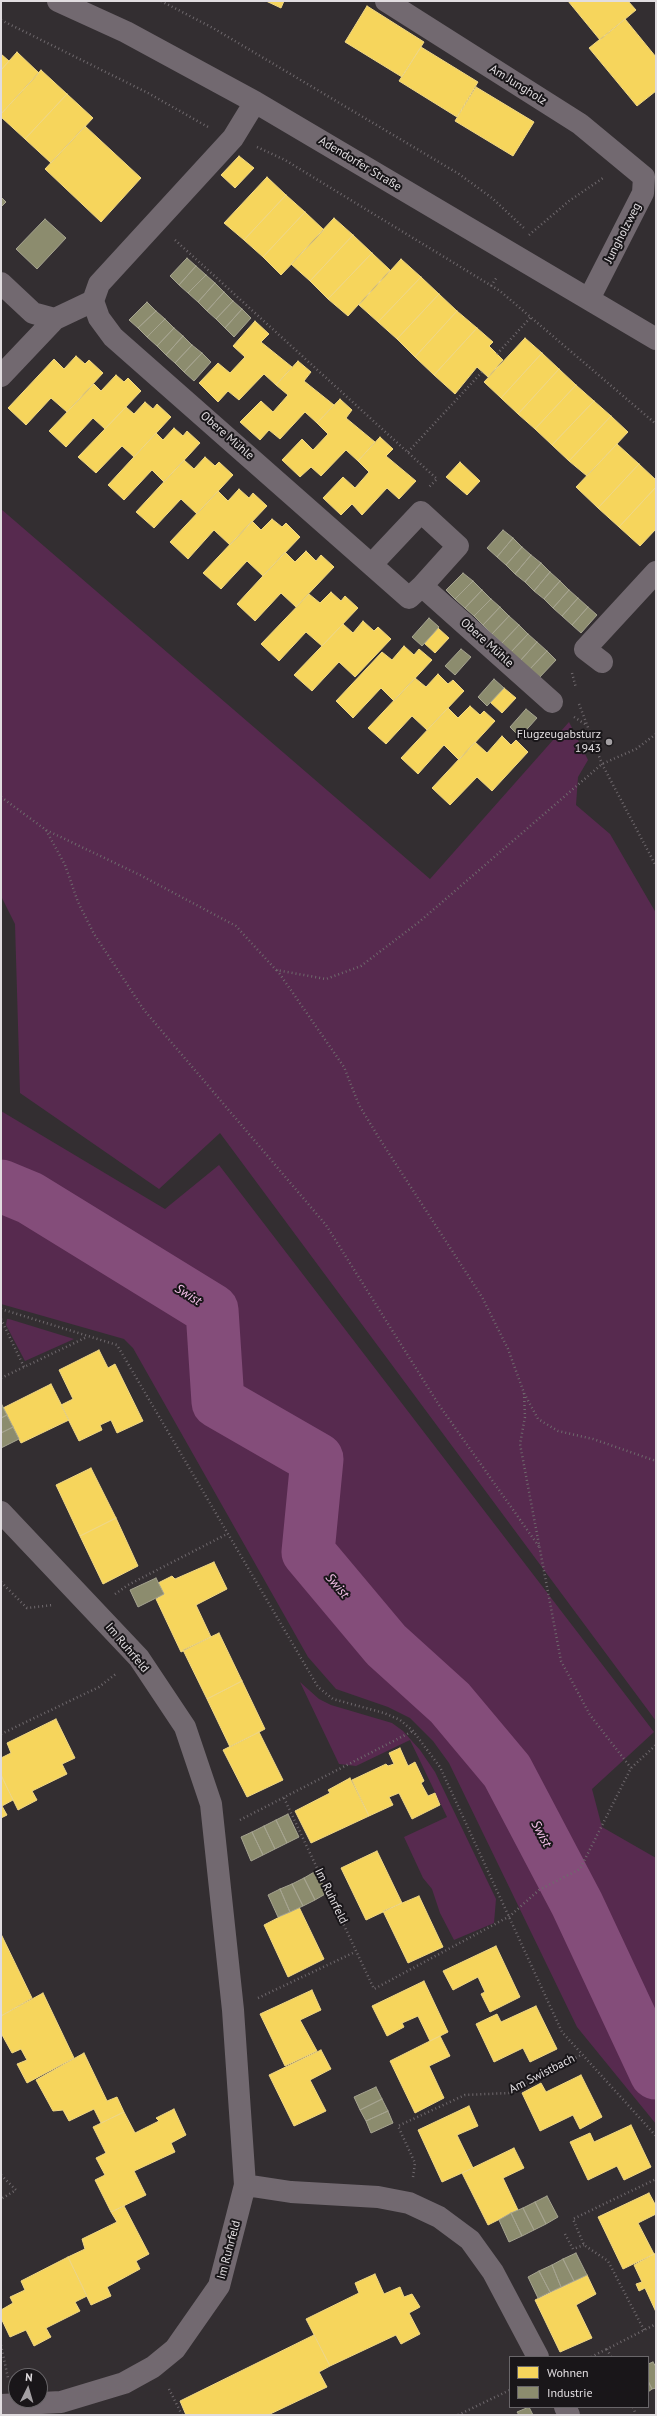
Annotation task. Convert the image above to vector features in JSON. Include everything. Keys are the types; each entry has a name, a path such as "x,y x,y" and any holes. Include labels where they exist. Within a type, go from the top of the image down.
{"street":[{"name":"Adendorfer Straße","path":"58,1 126,32 255,102 656,339"},
{"name":"Am Jungholz","path":"386,1 580,124 650,174"},
{"path":"1,376 55,319 93,301 99,284 234,138 255,102"},
{"name":"Jungholzweg","path":"590,299 643,193 650,174"},
{"path":"1,283 33,313 55,319"},
{"name":"Obere Mühle","path":"93,301 99,318 113,337 409,598 422,586 458,546 421,512"},
{"path":"372,564 421,512"},
{"path":"594,656 656,572"},
{"name":"Obere Mühle","path":"422,586 552,702"},
{"name":"Im Ruhrfeld","path":"1,1512 139,1658 185,1727 211,1804 233,2010 246,2185 219,2286 175,2349 153,2367 124,2383 61,2402 7,2405"},
{"path":"246,2185 291,2192 378,2197 409,2203 439,2217 470,2240 499,2280 537,2356"}],"path":[{"path":"161,1 213,28 459,174 492,198 530,234"},
{"path":"1,20 148,93 221,135 248,143 285,160 491,286 531,317 656,424"},
{"path":"491,286 530,234 570,200 605,176"},
{"path":"156,223 438,479 425,491 421,512"},
{"path":"497,354 531,317"},
{"path":"408,452 482,372"},
{"path":"577,693 572,662 577,655 594,656"},
{"path":"578,700 585,725 602,764 656,866"},
{"path":"276,970 326,979 361,966 419,922 602,764 636,749 656,734"},
{"path":"1,797 46,830 140,875 236,926 276,970 344,1066 360,1104 379,1138 482,1297 508,1349 524,1393 538,1419 558,1431 593,1440 656,1461"},
{"path":"46,830 64,865 78,902 94,934 144,1010 326,1225 439,1405 540,1548"},
{"path":"1,1309 117,1345 318,1687 333,1699 384,1713 400,1720 414,1731 440,1767 510,1916 562,2032 581,2055 656,2136"},
{"path":"1,1319 24,1367"},
{"path":"1,1378 88,1336"},
{"path":"524,1393 525,1417 520,1444 561,1661 590,1715 631,1768"},
{"path":"94,1609 128,1585 227,1534"},
{"path":"1,1582 27,1608 63,1604 76,1592"},
{"path":"1,1734 99,1687 139,1658"},
{"path":"214,1833 414,1731"},
{"path":"510,1916 539,1890 580,1869 631,1768 656,1746"},
{"name":"Im Ruhrfeld","path":"284,1798 354,1943 355,1952 374,1989 470,1939 510,1916"},
{"path":"233,2010 355,1952"},
{"name":"Am Swistbach","path":"409,2203 415,2163 398,2126 465,2094 509,2093 581,2055"},
{"path":"1,2175 16,2190 1,2200"},
{"path":"644,2330 608,2261 584,2245 572,2219 656,2178"},
{"path":"565,2234 573,2249 584,2245"},
{"path":"593,2356 656,2324"},
{"path":"1,2345 7,2405"},
{"path":"607,2349 610,2356"},
{"path":"458,2415 509,2390"}],"shaded area":[{"path":"1,509 430,879 569,722 588,760 578,777 576,805 610,834 656,913 656,1721 220,1133 159,1189 20,1093 15,924 1,896"},
{"path":"1,1111 165,1209 219,1165 654,1732 592,1789 602,1827 656,1858 656,2124 577,2027 449,1763 433,1741 410,1718 388,1707 336,1689 308,1657 133,1348 124,1339 1,1304"},
{"path":"7,1319 74,1339 25,1361 6,1325"},
{"path":"300,1682 319,1699 331,1705 392,1723 403,1731 420,1750 435,1772 496,1899 494,1923 454,1940 440,1913 432,1889 423,1878 404,1837 447,1817 410,1740 356,1766 339,1764"}],"building: Wohnen":[{"path":"266,1 284,1 281,8"},
{"path":"568,1 628,1 636,10 600,40"},
{"path":"367,6 424,42 402,77 345,42"},
{"path":"625,19 656,57 656,91 637,106 589,48"},
{"path":"421,47 478,82 457,117 399,81"},
{"path":"17,52 39,73 1,114 1,70"},
{"path":"1,54 9,61 1,70"},
{"path":"41,70 67,94 25,139 1,117 1,114"},
{"path":"476,87 534,122 513,156 455,121"},
{"path":"67,94 93,118 51,163 25,139"},
{"path":"85,126 141,178 101,222 45,169"},
{"path":"239,156 254,168 235,188 221,175"},
{"path":"267,177 286,195 244,240 224,223"},
{"path":"286,195 305,212 263,257 244,240"},
{"path":"305,212 324,230 281,275 263,257"},
{"path":"334,218 353,235 310,281 291,264"},
{"path":"353,235 372,253 328,299 310,281"},
{"path":"372,253 390,270 348,316 328,299"},
{"path":"401,259 421,277 378,322 359,305"},
{"path":"421,277 439,294 397,339 378,322"},
{"path":"439,294 457,311 415,357 397,339"},
{"path":"457,311 477,328 434,375 415,357"},
{"path":"255,321 269,334 261,342 292,367 276,385 264,374 239,400 228,391 218,402 199,383 218,363 230,373 245,357 233,346"},
{"path":"477,328 493,342 489,346 503,360 488,377 477,367 455,394 434,375"},
{"path":"525,338 542,353 501,398 484,382"},
{"path":"542,353 559,369 518,414 501,398"},
{"path":"76,356 85,364 89,360 103,373 67,412 51,398 26,425 8,408 54,359 64,369"},
{"path":"298,361 311,372 304,381 334,405 317,423 305,412 280,439 269,430 260,440 240,422 261,401 273,412 288,395 276,385"},
{"path":"559,369 576,385 535,429 518,414"},
{"path":"116,375 124,382 128,378 141,391 105,429 93,418 66,447 49,431 94,384 101,391"},
{"path":"576,385 594,401 552,445 535,429"},
{"path":"340,399 352,410 346,418 375,442 358,461 346,450 321,476 311,467 300,477 282,460 302,439 313,450 328,434 317,423"},
{"path":"594,401 611,416 569,461 552,445"},
{"path":"145,402 153,409 157,404 171,417 134,457 122,446 96,473 78,457 126,407 134,414"},
{"path":"611,416 628,432 587,476 569,461"},
{"path":"174,428 183,436 187,431 200,443 164,482 152,470 124,500 108,485 156,433 163,440"},
{"path":"380,437 393,449 386,456 416,481 399,499 387,488 362,515 352,504 341,515 323,498 343,477 355,488 369,472 358,461"},
{"path":"617,444 639,464 598,508 576,487"},
{"path":"205,457 215,466 219,462 233,475 197,514 181,499 154,528 136,512 184,460 194,469"},
{"path":"460,462 480,481 467,495 446,477"},
{"path":"639,464 656,480 656,487 619,527 598,508"},
{"path":"656,487 656,529 640,546 619,527"},
{"path":"239,489 249,498 253,493 267,506 230,545 214,530 188,559 170,542 218,491 228,501"},
{"path":"272,519 282,527 286,523 300,537 263,576 247,561 221,589 203,573 252,521 261,530"},
{"path":"306,551 316,561 321,555 334,567 296,607 281,593 255,621 237,604 285,552 295,562"},
{"path":"331,592 341,601 345,596 358,608 322,646 306,632 279,661 261,644 309,594 320,603"},
{"path":"363,621 374,631 378,627 391,639 355,677 339,662 312,691 294,675 343,624 353,633"},
{"path":"438,628 449,638 435,653 424,643"},
{"path":"404,646 414,655 419,649 432,660 394,701 381,688 353,718 336,701 382,652 392,660"},
{"path":"438,674 448,684 453,680 464,691 427,730 412,716 386,744 368,728 415,678 426,687"},
{"path":"504,688 516,698 502,713 490,702"},
{"path":"470,706 480,715 484,711 495,721 459,760 444,745 418,774 401,758 448,708 458,718"},
{"path":"502,736 511,745 516,740 528,752 492,791 477,777 450,805 432,788 475,742 487,753"},
{"path":"99,1350 108,1368 115,1364 143,1421 117,1433 111,1420 100,1425 102,1430 79,1441 61,1405 73,1399 59,1370"},
{"path":"51,1384 69,1420 21,1443 3,1408"},
{"path":"91,1468 116,1518 80,1536 56,1485"},
{"path":"116,1518 138,1566 103,1584 80,1536"},
{"path":"214,1562 227,1589 196,1605 211,1637 181,1652 156,1599 164,1594 158,1583 172,1576 175,1579"},
{"path":"219,1633 242,1681 207,1699 183,1650"},
{"path":"242,1681 265,1729 230,1747 207,1699"},
{"path":"56,1719 75,1758 62,1764 67,1774 32,1791 37,1800 18,1810 1,1775 1,1758 11,1753 7,1743"},
{"path":"259,1732 283,1780 247,1797 223,1750"},
{"path":"400,1748 408,1766 415,1762 424,1781 421,1783 428,1796 435,1793 440,1805 412,1819 399,1793 389,1797 393,1805 369,1816 352,1780 386,1764 388,1766 394,1764 389,1753"},
{"path":"1,1775 13,1800 2,1806 7,1815 1,1818"},
{"path":"350,1778 369,1816 311,1843 295,1811 330,1793 328,1790"},
{"path":"377,1851 402,1903 366,1920 341,1868"},
{"path":"419,1896 443,1947 408,1963 383,1911"},
{"path":"299,1907 324,1959 288,1977 264,1925"},
{"path":"1,1934 32,1998 1,2016"},
{"path":"496,1946 520,1997 490,2012 481,1994 485,1992 478,1977 453,1990 443,1971"},
{"path":"424,1981 448,2032 430,2041 418,2016 402,2023 404,2027 387,2036 372,2006"},
{"path":"312,1990 321,2010 300,2020 317,2051 285,2066 260,2014"},
{"path":"43,1993 74,2058 27,2083 17,2064 27,2060 21,2049 12,2053 1,2033 1,2016"},
{"path":"536,2006 557,2049 530,2062 523,2048 494,2062 476,2024 497,2014 501,2022"},
{"path":"440,2036 450,2056 429,2066 444,2098 415,2113 390,2061"},
{"path":"321,2050 331,2069 310,2080 326,2111 294,2126 269,2075"},
{"path":"84,2053 107,2101 117,2097 124,2112 101,2123 94,2109 69,2121 63,2110 53,2111 36,2080"},
{"path":"581,2075 602,2117 580,2129 573,2115 540,2131 522,2093 541,2083 546,2092"},
{"path":"469,2106 478,2126 457,2135 473,2168 442,2182 418,2130"},
{"path":"174,2109 186,2135 171,2143 175,2152 134,2171 146,2195 111,2212 95,2180 105,2175 96,2158 106,2153 93,2127 124,2112 135,2133 159,2121 156,2118"},
{"path":"631,2125 651,2167 624,2180 617,2166 588,2180 570,2142 590,2133 594,2142"},
{"path":"514,2148 524,2168 503,2178 518,2210 488,2225 462,2173"},
{"path":"649,2193 656,2206 656,2214 638,2223 654,2254 623,2269 598,2217"},
{"path":"124,2206 149,2254 136,2261 140,2269 107,2287 111,2296 91,2305 68,2257 85,2249 82,2239 117,2222 111,2212"},
{"path":"656,2253 656,2312 645,2288 639,2291 636,2284 642,2282 634,2265"},
{"path":"68,2257 87,2296 75,2302 80,2311 46,2328 51,2337 34,2346 26,2330 10,2337 1,2318 1,2310 13,2303 10,2297 25,2290 21,2281"},
{"path":"375,2274 384,2294 400,2287 404,2297 412,2294 420,2307 409,2313 420,2334 401,2344 396,2335 330,2366 306,2319 359,2293 355,2283"},
{"path":"587,2275 596,2294 576,2305 592,2338 560,2352 535,2300"},
{"path":"314,2335 330,2366 319,2372 327,2387 268,2415 186,2415 180,2401"}],"building: Industrie":[{"path":"1,197 6,202 1,207"},
{"path":"45,219 66,238 37,269 16,249"},
{"path":"187,258 196,266 179,285 170,276"},
{"path":"196,266 206,275 188,293 179,285"},
{"path":"206,275 215,283 198,302 188,293"},
{"path":"215,283 224,292 207,311 198,302"},
{"path":"224,292 233,301 216,319 207,311"},
{"path":"233,301 242,309 225,328 216,319"},
{"path":"147,302 156,311 138,328 129,320"},
{"path":"242,309 251,318 234,337 225,328"},
{"path":"156,311 165,319 147,337 138,328"},
{"path":"165,319 174,328 157,346 147,337"},
{"path":"174,328 183,336 166,355 157,346"},
{"path":"183,336 192,345 175,363 166,355"},
{"path":"192,345 202,353 184,372 175,363"},
{"path":"202,353 211,362 194,381 184,372"},
{"path":"503,530 513,538 497,557 487,548"},
{"path":"513,538 522,547 506,565 497,557"},
{"path":"522,547 531,555 515,574 506,565"},
{"path":"531,555 541,563 525,582 515,574"},
{"path":"541,563 550,572 534,591 525,582"},
{"path":"550,572 560,581 544,599 534,591"},
{"path":"463,573 473,581 455,599 446,590"},
{"path":"473,581 482,590 465,608 455,599"},
{"path":"560,581 569,590 553,608 544,599"},
{"path":"482,590 491,599 474,616 465,608"},
{"path":"569,590 578,598 562,616 553,608"},
{"path":"578,598 588,607 572,625 562,616"},
{"path":"491,599 500,607 483,625 474,616"},
{"path":"500,607 509,616 492,634 483,625"},
{"path":"588,607 597,615 581,633 572,625"},
{"path":"509,616 519,625 502,643 492,634"},
{"path":"429,618 439,627 422,646 412,637"},
{"path":"519,625 528,634 511,652 502,643"},
{"path":"528,634 537,642 520,661 511,652"},
{"path":"537,642 547,651 530,669 520,661"},
{"path":"461,649 471,657 455,675 445,666"},
{"path":"547,651 556,660 539,678 530,669"},
{"path":"494,679 504,688 487,706 478,697"},
{"path":"526,709 537,718 520,737 510,727"},
{"path":"1,1403 7,1415 1,1418"},
{"path":"7,1415 13,1427 1,1433 1,1418"},
{"path":"13,1427 19,1439 1,1448 1,1433"},
{"path":"156,1578 164,1594 138,1607 130,1590"},
{"path":"288,1814 299,1837 287,1843 276,1820"},
{"path":"276,1820 287,1843 275,1849 264,1826"},
{"path":"264,1826 275,1849 263,1855 252,1832"},
{"path":"252,1832 263,1855 251,1861 241,1837"},
{"path":"316,1871 327,1893 315,1900 304,1878"},
{"path":"304,1878 315,1900 303,1906 292,1884"},
{"path":"292,1884 303,1906 290,1912 280,1889"},
{"path":"280,1889 290,1912 278,1917 268,1895"},
{"path":"376,2087 382,2099 360,2110 354,2097"},
{"path":"382,2099 388,2111 366,2121 360,2110"},
{"path":"388,2111 393,2123 371,2133 366,2121"},
{"path":"547,2196 558,2217 546,2224 535,2202"},
{"path":"535,2202 546,2224 534,2230 523,2208"},
{"path":"523,2208 534,2230 522,2236 511,2213"},
{"path":"511,2213 522,2236 509,2242 499,2220"},
{"path":"576,2253 587,2275 574,2281 563,2259"},
{"path":"563,2259 574,2281 561,2287 552,2265"},
{"path":"552,2265 561,2287 550,2292 539,2271"},
{"path":"539,2271 550,2292 538,2298 528,2277"},
{"path":"653,2362 656,2367 656,2388 652,2389 649,2383 649,2364"},
{"path":"649,2383 652,2389 649,2391"},
{"path":"530,2408 533,2415 519,2415 517,2412"}],"waterway":[{"name":"Swist","path":"1,1186 30,1198 212,1310 218,1402 317,1459 308,1552 386,1645 450,1703 507,1771 577,1904 656,2073"}],"place":[{"name":"Flugzeugabsturz 1943","path":"609,742"}]}
